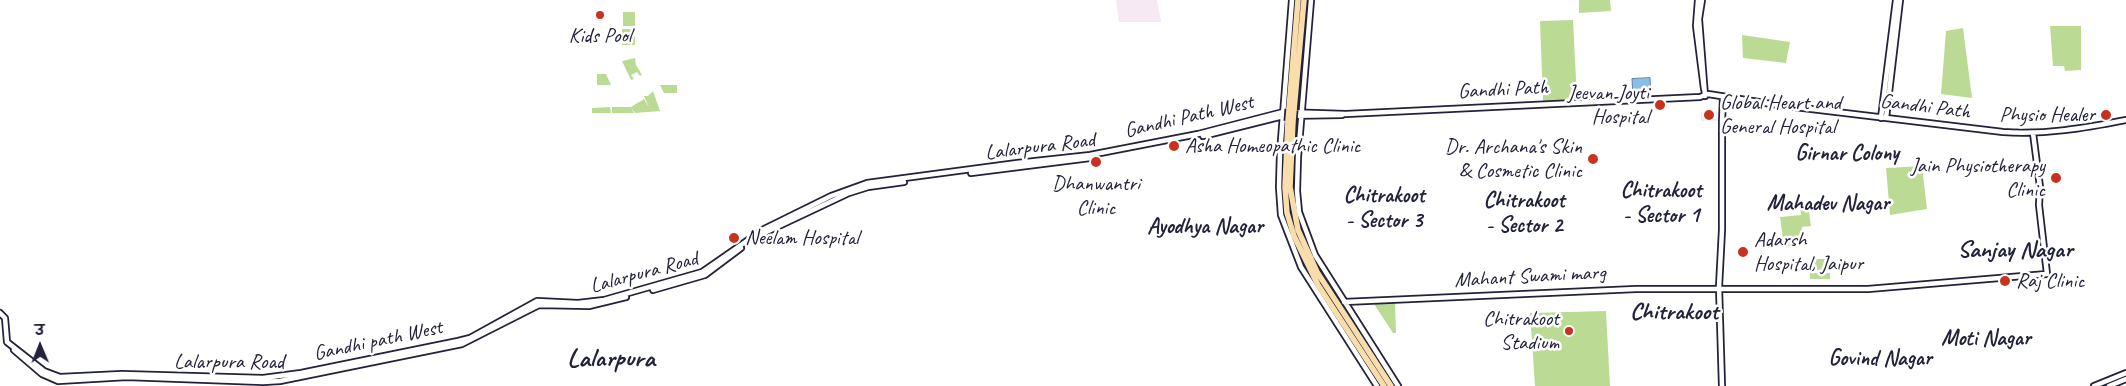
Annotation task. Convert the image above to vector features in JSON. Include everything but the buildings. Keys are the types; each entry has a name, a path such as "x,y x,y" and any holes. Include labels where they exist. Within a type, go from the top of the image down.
{"highway":[{"path":"1292,112 1298,0"},
{"path":"1304,0 1284,187 1287,213 1294,236 1318,285 1384,386"},
{"path":"1291,121 1290,187 1298,230 1317,272 1391,386"}],"street":[{"path":"1292,0 1292,112 1299,212 1310,244 1344,302 1398,386"},
{"path":"1311,0 1279,187 1281,215 1301,267 1377,386"},
{"path":"1700,0 1696,26 1706,96"},
{"path":"1885,111 1896,0"},
{"path":"1884,118 1900,0"},
{"name":"Gandhi Path","path":"1292,112 1329,116 1706,96 1708,94 1884,118 2034,134 2126,120"},
{"path":"1722,97 1722,230 1718,287 1722,386"},
{"name":"Lalarpura Road","path":"13,349 37,371 58,381 127,377 263,382 303,377 462,344 539,304 578,306 605,303 697,278 711,271 764,233 832,199 867,185 1091,158 1222,132 1292,112"},
{"name":"Gandhi Path West","path":"867,185 1152,145 1292,112"},
{"path":"1718,287 1868,289 2047,274 2039,205 2040,187 2034,134"},
{"name":"Gandhi path West","path":"13,349 19,351 44,371 60,377 122,374 263,378 301,373 470,338 537,301 578,302 604,300 667,283 708,269 764,229 831,196 867,185"},
{"name":"Mahant Swami marg","path":"1344,302 1718,287"},
{"path":"0,314 5,318 7,342 13,349"},
{"path":"2094,386 2126,373"},
{"path":"2109,386 2126,379"}],"shaded area":[{"path":"1116,0 1157,0 1161,22 1119,22"},
{"name":"Global Heart and General Hospital","path":"1701,112 1717,112 1718,121 1701,121"}],"green space":[{"path":"1579,0 1610,0 1611,11 1579,13"},
{"path":"623,12 635,12 635,26 623,26"},
{"path":"1573,20 1577,99 1543,101 1540,21"},
{"path":"2050,26 2081,26 2081,70 2065,71 2064,66 2053,66"},
{"path":"1963,28 1972,98 1941,94 1946,31"},
{"path":"622,29 635,29 635,45 622,45"},
{"path":"1742,35 1790,42 1786,63 1743,58"},
{"path":"635,58 636,65 642,75 640,76 637,72 631,75 634,79 631,80 622,61"},
{"path":"597,74 606,74 611,85 597,85"},
{"path":"660,85 677,85 677,93 664,93"},
{"path":"653,91 660,111 635,113 631,107 644,99 649,107 644,96 648,96"},
{"path":"610,107 611,113 592,113 592,108"},
{"path":"612,107 631,107 634,113 612,113"},
{"path":"1922,166 1927,209 1890,215 1886,168"},
{"path":"1808,205 1811,226 1802,227 1801,244 1784,247 1780,217 1801,215 1800,206"},
{"path":"1810,259 1830,259 1830,270 1810,270"},
{"path":"1810,273 1830,273 1830,279 1810,279"},
{"path":"1391,301 1395,303 1396,333 1393,333 1374,304"},
{"name":"Chitrakoot Stadium","path":"1606,311 1610,386 1535,386 1530,313"}],"water":[{"path":"1650,78 1651,98 1633,98 1632,79"}],"place":[{"name":"Kids Pool","path":"600,15"},
{"name":"Jeevan Joyti Hospital","path":"1660,105"},
{"name":"Global Heart and General Hospital","path":"1709,115"},
{"name":"Physio Healer","path":"2106,115"},
{"name":"Asha Homeopathic Clinic","path":"1174,146"},
{"name":"Dr. Archana's Skin & Cosmetic Clinic","path":"1593,159"},
{"name":"Dhanwantri Clinic","path":"1096,162"},
{"name":"Jain Physiotherapy Clinic","path":"2056,178"},
{"name":"Neelam Hospital","path":"734,238"},
{"name":"Adarsh Hospital, Jaipur","path":"1743,252"},
{"name":"Raj Clinic","path":"2005,281"},
{"name":"Chitrakoot Stadium","path":"1569,331"}],"district":[{"name":"Girnar Colony","path":"1847,154"},
{"name":"Chitrakoot - Sector 1","path":"1661,204"},
{"name":"Mahadev Nagar","path":"1828,204"},
{"name":"Chitrakoot - Sector 3","path":"1384,209"},
{"name":"Chitrakoot - Sector 2","path":"1524,214"},
{"name":"Ayodhya Nagar","path":"1205,227"},
{"name":"Sanjay Nagar","path":"2015,251"},
{"name":"Chitrakoot","path":"1674,313"},
{"name":"Moti Nagar","path":"1986,339"},
{"name":"Lalarpura","path":"611,359"},
{"name":"Govind Nagar","path":"1880,359"}]}
